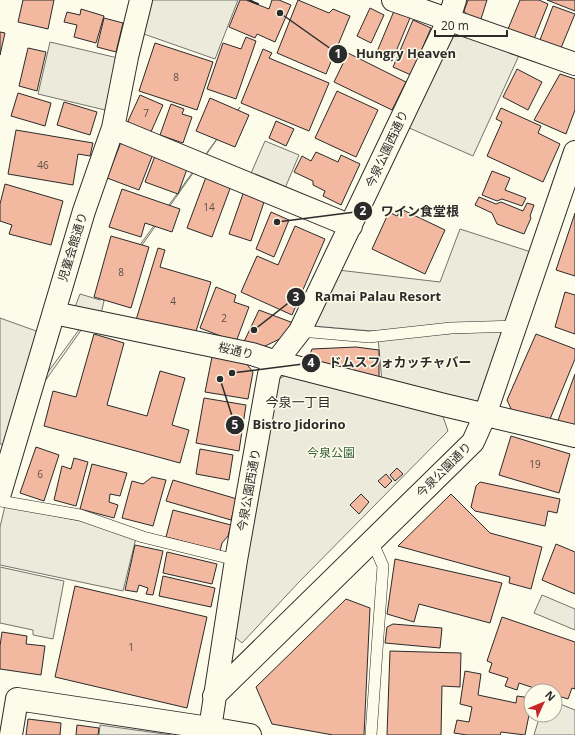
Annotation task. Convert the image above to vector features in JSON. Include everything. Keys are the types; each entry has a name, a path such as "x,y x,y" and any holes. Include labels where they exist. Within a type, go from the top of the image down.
{"street":[{"path":"393,0 452,9 575,64"},
{"name":"児童会館通り","path":"0,493 84,211 113,128 127,57 143,2"},
{"name":"今泉公園西通り","path":"209,731 236,560 269,374 276,362 300,331 351,226 452,9"},
{"path":"113,128 351,226"},
{"name":"今泉公園通り","path":"214,696 473,442 485,415 575,152"},
{"name":"桜通り","path":"54,312 252,354 276,362 444,405 575,436"},
{"path":"11,735 9,698 209,731 250,735"}],"lane":[{"path":"300,331 369,336 451,328 516,326"},
{"path":"0,501 80,516 143,537 236,560"},
{"path":"371,735 383,566 372,541"}],"green space":[{"name":"今泉公園","path":"291,372 441,411 448,431 299,582 242,643 235,637 237,600 279,379"}],"shaded area":[{"path":"149,0 238,0 215,59 141,33"},
{"path":"454,27 521,51 473,156 407,127"},
{"path":"50,42 118,58 105,110 38,94"},
{"path":"240,107 103,300 101,314 94,312 11,429 6,445 0,444 0,318 39,332 15,417 92,312 75,307 80,294 100,300"},
{"path":"265,141 299,155 283,193 249,178"},
{"path":"460,229 531,252 511,323 372,331 313,326 338,270 440,282"},
{"path":"508,330 486,399 472,405 382,382 378,338"},
{"path":"5,506 81,521 136,538 123,591 0,565 0,527"},
{"path":"0,567 64,581 53,639 33,635 33,630 0,623"},
{"path":"542,595 575,609 575,630 534,613"},
{"path":"563,705 575,710 575,735 534,735 538,723 563,723"},
{"path":"100,725 171,735 99,735"}],"building":[{"path":"23,0 54,0 48,29 18,22"},
{"path":"240,0 246,0 269,9 272,0 279,0 291,5 275,42 257,34 255,38 229,27"},
{"path":"298,0 329,13 333,9 350,16 326,74 277,53"},
{"path":"468,0 487,0 480,22 469,17 464,11"},
{"path":"520,0 539,0 548,4 534,39 508,29"},
{"path":"547,0 575,0 575,11"},
{"path":"553,6 575,14 561,48 540,40"},
{"path":"370,8 384,15 371,43 357,36"},
{"path":"81,9 104,16 96,43 74,37 77,25 64,22 67,12 80,15"},
{"path":"394,11 410,18 392,61 376,54"},
{"path":"104,18 123,23 116,52 97,47"},
{"path":"413,20 431,28 411,75 393,67"},
{"path":"0,32 5,33 0,55"},
{"path":"246,37 256,41 236,99 207,89 223,43 241,49"},
{"path":"155,43 213,62 197,110 139,91"},
{"path":"28,48 46,52 37,91 19,86"},
{"path":"263,49 272,53 269,58 329,83 309,131 241,103"},
{"path":"348,53 406,82 392,110 334,82"},
{"path":"517,69 542,82 528,110 503,97"},
{"path":"560,74 575,79 575,110 566,134 534,120"},
{"path":"337,91 378,110 356,157 315,138"},
{"path":"18,93 51,103 45,126 11,116"},
{"path":"140,95 163,105 150,134 133,127 128,121"},
{"path":"210,98 249,115 235,147 196,131"},
{"path":"64,102 97,112 90,135 57,125"},
{"path":"171,104 184,109 182,114 192,117 183,143 160,135"},
{"path":"501,108 541,126 538,133 560,144 543,182 487,156 502,122 496,119"},
{"path":"276,121 294,129 286,146 269,138"},
{"path":"16,130 93,143 90,156 78,154 73,185 8,174"},
{"path":"121,142 153,154 139,190 107,178"},
{"path":"316,152 338,162 341,155 360,164 341,205 323,196 325,191 313,185 313,181 294,172 302,156 311,161"},
{"path":"155,156 187,169 178,194 145,182"},
{"path":"492,171 510,178 505,190 526,198 522,206 502,199 497,201 482,195"},
{"path":"206,177 231,186 212,237 187,228"},
{"path":"5,184 63,201 51,245 9,234 12,225 0,221 0,204"},
{"path":"245,188 266,196 251,241 229,234"},
{"path":"122,189 180,209 172,232 145,223 141,237 109,227"},
{"path":"479,197 496,204 501,202 523,211 527,203 534,205 530,216 531,218 524,234 497,224 492,213 475,205"},
{"path":"401,209 445,230 425,274 372,249 389,212 397,216"},
{"path":"271,212 289,220 274,257 256,249"},
{"path":"575,213 575,276 556,270"},
{"path":"295,226 325,239 292,315 241,292 257,256 278,265"},
{"path":"111,236 149,247 131,308 94,297"},
{"path":"158,248 165,250 160,267 211,282 194,338 136,320"},
{"path":"216,287 236,295 234,302 249,307 236,342 200,328"},
{"path":"565,292 575,295 575,334 555,327"},
{"path":"259,310 296,324 292,333 259,349 242,346"},
{"path":"94,334 124,343 107,405 147,416 160,371 185,378 172,425 189,430 180,463 44,426 53,391 76,397"},
{"path":"536,334 575,349 575,359 548,424 512,411 507,400"},
{"path":"356,347 379,350 379,377 307,362 312,349"},
{"path":"212,357 245,362 253,372 248,399 205,392"},
{"path":"575,374 575,430 557,423"},
{"path":"204,398 246,405 239,451 196,443"},
{"path":"511,436 570,454 559,493 499,475"},
{"path":"36,447 59,455 44,501 20,493"},
{"path":"200,449 233,455 229,480 196,474"},
{"path":"74,458 88,462 76,506 54,500 62,466 71,469"},
{"path":"92,464 127,473 120,496 110,494 109,502 118,505 114,518 80,509"},
{"path":"397,468 403,474 395,481 390,475"},
{"path":"386,474 392,481 385,488 378,481"},
{"path":"152,477 166,480 153,526 122,518 132,481 143,484"},
{"path":"173,480 237,499 231,520 166,501"},
{"path":"480,482 560,499 557,513 548,511 545,526 475,511 471,507 476,486"},
{"path":"361,494 369,502 359,514 350,505"},
{"path":"451,494 490,533 542,547 531,589 509,583 510,577 398,546"},
{"path":"173,510 231,525 228,536 222,543 220,551 166,537"},
{"path":"556,544 575,552 575,594 542,580"},
{"path":"135,545 163,551 153,595 146,594 148,588 139,585 137,592 125,590"},
{"path":"167,552 217,564 212,584 163,573"},
{"path":"395,559 502,583 490,623 419,604 414,622 387,614"},
{"path":"163,576 215,588 211,607 159,596"},
{"path":"75,586 207,617 187,708 55,677"},
{"path":"346,599 370,608 364,735 333,735 272,724 256,687"},
{"path":"502,617 575,642 575,689 572,688 568,699 563,697 563,683 523,683 523,684 519,683 517,690 505,686 508,678 489,672 492,663 487,661"},
{"path":"393,624 442,628 440,648 385,643 387,627"},
{"path":"2,632 27,636 26,644 45,646 41,675 0,669 0,646"},
{"path":"390,651 461,653 460,687 442,686 441,735 387,735"},
{"path":"465,671 481,674 478,695 516,703 517,696 523,697 523,723 527,723 525,735 501,732 500,735 467,735 454,733 457,720 469,722 472,707 460,704"},
{"path":"28,719 61,723 60,735 26,735"},
{"path":"77,725 99,728 98,735 76,735"}],"wall":[{"path":"249,0 258,4"}],"place":[{"name":"Hungry Heaven","path":"280,13"},
{"name":"ワイン食堂根","path":"277,222"},
{"name":"Ramai Palau Resort","path":"254,330"},
{"name":"ドムスフォカッチャバー","path":"232,373"},
{"name":"Bistro Jidorino","path":"220,379"}],"district":[{"name":"今泉一丁目","path":"298,402"}]}
